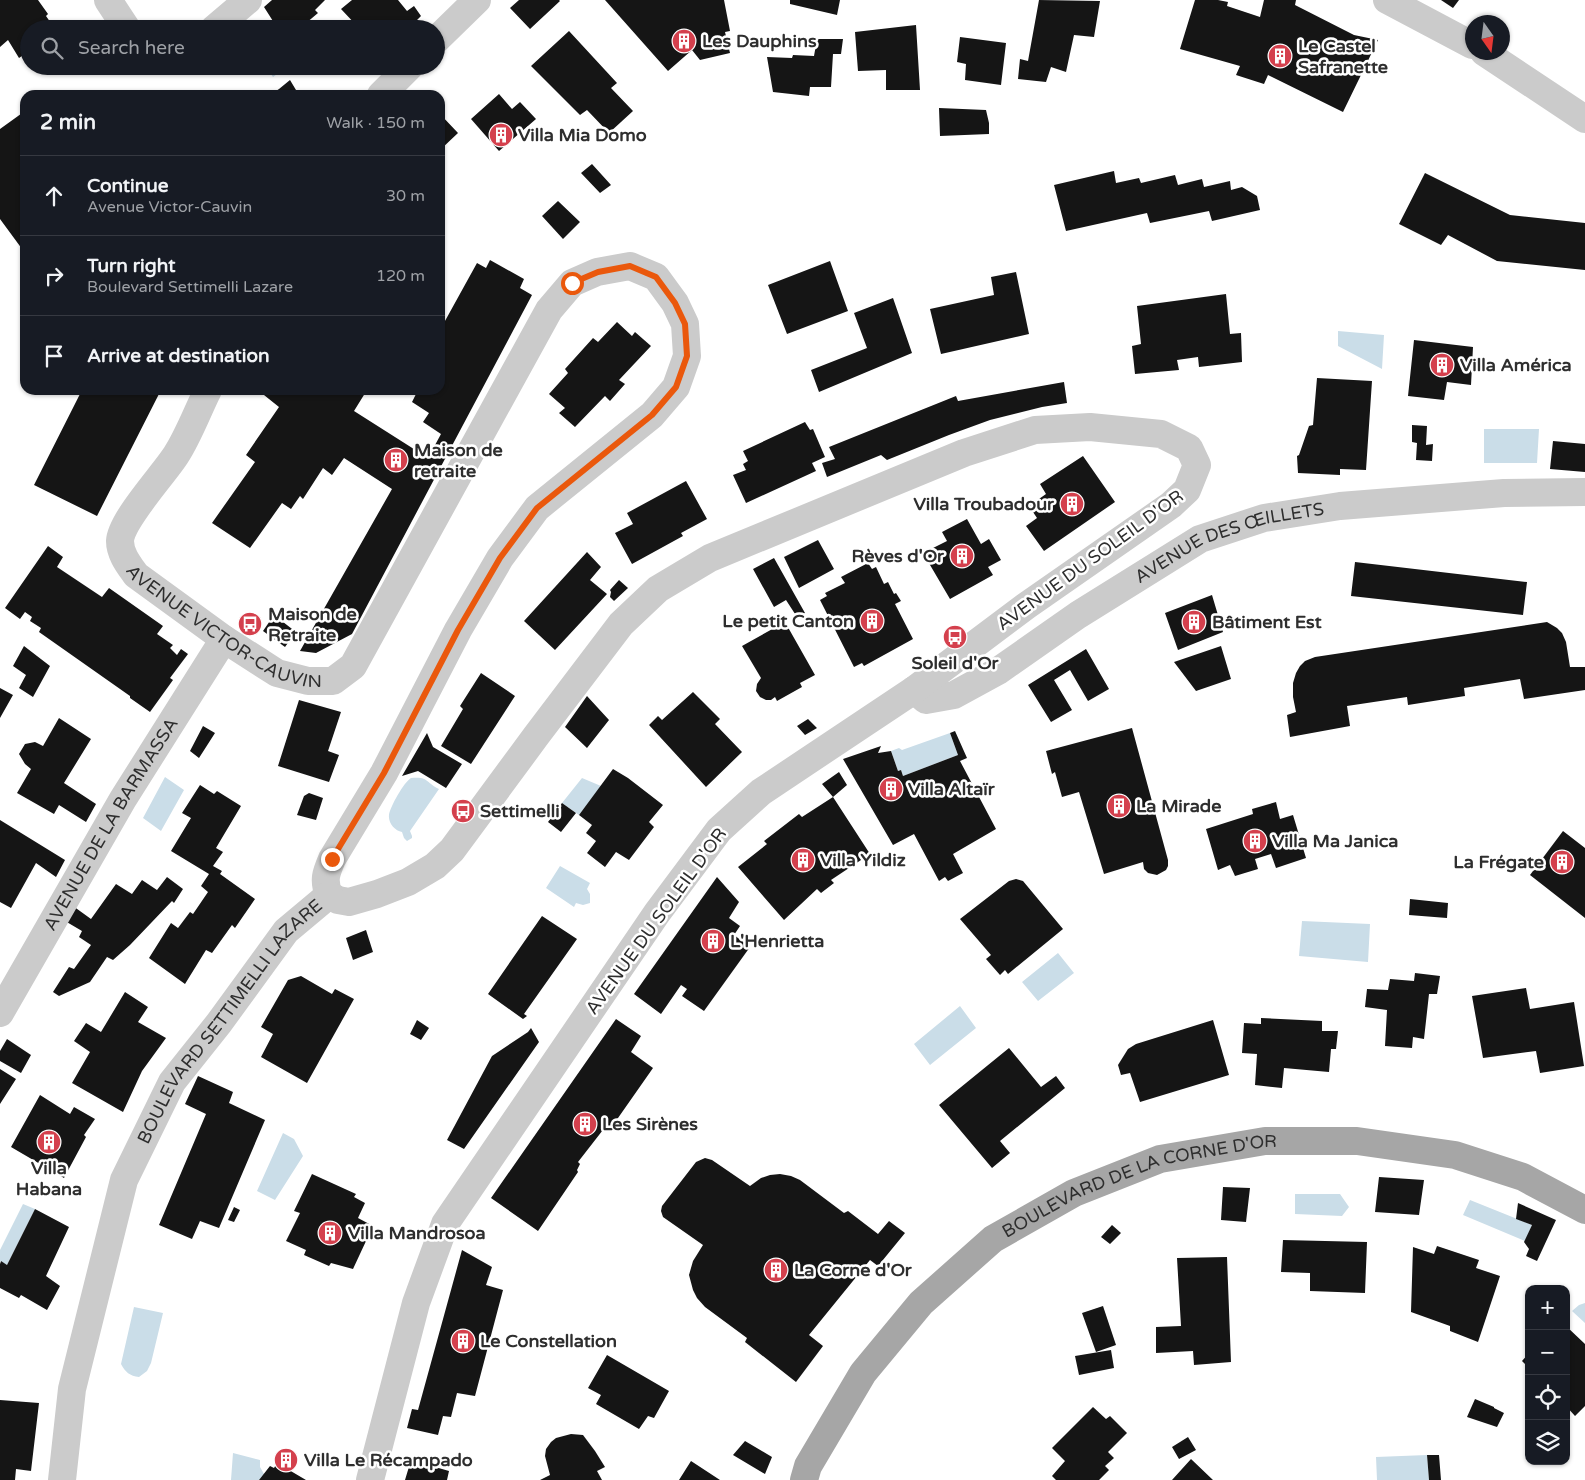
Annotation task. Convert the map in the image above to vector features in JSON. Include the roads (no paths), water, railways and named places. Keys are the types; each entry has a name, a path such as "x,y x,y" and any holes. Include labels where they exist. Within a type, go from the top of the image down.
{"main road":[{"name":"BOULEVARD DE LA CORNE D'OR","path":"804,1480 808,1466 863,1373 921,1303 993,1239 1074,1193 1160,1159 1265,1141 1358,1141 1455,1155 1523,1177 1585,1210"}],"street":[{"path":"108,0 121,20"},
{"path":"225,20 248,0"},
{"path":"445,31 477,0"},
{"path":"1387,0 1465,41"},
{"path":"1496,60 1585,119"},
{"path":"386,90 401,75"},
{"name":"AVENUE VICTOR-CAUVIN","path":"206,395 176,455 126,523 120,540 125,561 136,575 224,639 277,673 308,681 333,681 353,666 549,310 572,283 598,272 630,266 656,277 675,303 685,324"},
{"name":"BOULEVARD SETTIMELLI LAZARE","path":"62,1480 72,1389 124,1180 172,1082 219,1023 286,930 329,894 325,884 326,874 332,859 384,773 458,630 500,558 537,508 652,415 676,387 687,356 685,324"},
{"name":"AVENUE DU SOLEIL D'OR","path":"329,894 338,900 349,902 378,894 408,882 435,866 464,835 621,624 658,589 710,558 964,454 1035,430 1090,427 1161,434 1189,448 1197,465 1188,490 1171,505 1026,606 914,690 761,792 719,830 657,913 445,1224 416,1304 370,1480"},
{"name":"AVENUE DES ŒILLETS","path":"914,690 926,700 954,695 998,671 1078,615 1200,539 1264,518 1340,506 1504,493 1585,492"},
{"name":"AVENUE DE LA BARMASSA","path":"0,1013 123,799 224,639"}],"water":[{"path":"1338,331 1384,335 1382,369 1338,346"},
{"path":"1484,429 1539,429 1537,463 1484,463"},
{"path":"950,733 958,755 903,776 901,770 898,771 891,751 899,748 902,750"},
{"path":"165,777 184,790 161,831 143,818"},
{"path":"411,778 424,779 439,789 410,831 412,838 407,841 402,832 392,826 389,815 398,795"},
{"path":"582,778 601,786 579,815 562,803"},
{"path":"560,866 590,883 587,889 590,894 590,903 583,905 576,903 574,907 546,888"},
{"path":"1302,921 1370,924 1368,962 1299,956"},
{"path":"1058,953 1074,973 1038,1001 1022,982"},
{"path":"960,1006 976,1028 930,1065 914,1044"},
{"path":"283,1133 294,1139 303,1156 275,1200 257,1191"},
{"path":"1295,1194 1340,1194 1349,1207 1342,1216 1295,1214"},
{"path":"1470,1200 1532,1225 1525,1241 1463,1215"},
{"path":"23,1204 35,1209 7,1265 0,1261 0,1250"},
{"path":"1585,1303 1585,1323 1572,1311"},
{"path":"134,1307 163,1313 151,1363 147,1371 139,1377 128,1373 121,1364"},
{"path":"233,1453 260,1460 260,1467 264,1474 259,1480 231,1480"},
{"path":"1427,1455 1429,1480 1377,1480 1376,1457"}],"place":[{"name":"Les Dauphins","path":"684,41"},
{"name":"Le Castel Safranette","path":"1280,56"},
{"name":"Villa Mia Domo","path":"501,135"},
{"name":"Villa América","path":"1442,365"},
{"name":"Maison de retraite","path":"396,460"},
{"name":"Villa Troubadour","path":"1072,504"},
{"name":"Rèves d'Or","path":"962,556"},
{"name":"Le petit Canton","path":"872,621"},
{"name":"Bâtiment Est","path":"1194,622"},
{"name":"Maison de Retraite","path":"250,624"},
{"name":"Soleil d'Or","path":"955,637"},
{"name":"Villa Altaïr","path":"891,789"},
{"name":"La Mirade","path":"1119,806"},
{"name":"Settimelli","path":"463,811"},
{"name":"Villa Ma Janica","path":"1255,841"},
{"name":"Villa Yildiz","path":"803,860"},
{"name":"La Frégate","path":"1562,862"},
{"name":"L'Henrietta","path":"713,941"},
{"name":"Les Sirènes","path":"585,1124"},
{"name":"Villa Habana","path":"49,1142"},
{"name":"Villa Mandrosoa","path":"330,1233"},
{"name":"La Corne d'Or","path":"776,1270"},
{"name":"Le Constellation","path":"463,1341"},
{"name":"Villa Le Récampado","path":"286,1460"}]}
